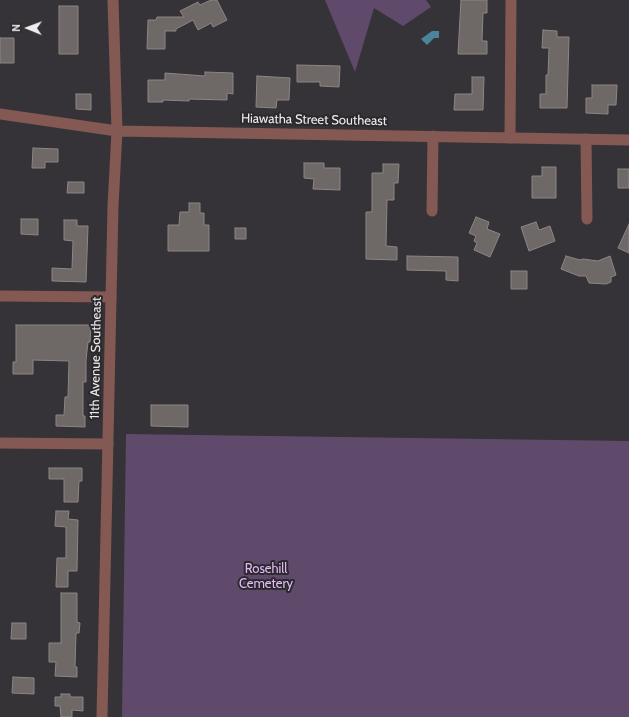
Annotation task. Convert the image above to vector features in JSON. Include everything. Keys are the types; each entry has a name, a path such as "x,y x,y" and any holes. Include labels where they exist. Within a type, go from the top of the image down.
{"street":[{"name":"11th Avenue Southeast","path":"102,717 113,206 118,132 113,0"},
{"path":"510,138 511,0"},
{"name":"Hiawatha Street Southeast","path":"0,114 118,132 629,140"},
{"path":"432,211 433,136"},
{"path":"586,139 587,219"},
{"path":"0,296 111,297"},
{"path":"0,443 108,444"}],"green space":[{"path":"325,0 426,0 431,7 403,26 374,8 355,72"},
{"name":"Rosehill Cemetery","path":"126,434 629,441 629,717 122,717"}],"water":[{"path":"432,31 439,31 439,38 434,38 427,45 421,39"}],"building":[{"path":"211,0 217,0 227,20 213,27 211,23 198,30 193,20 176,29 176,31 165,31 165,49 147,49 148,20 156,20 157,17 184,17 180,11 198,2 200,5"},
{"path":"461,0 487,0 487,13 483,13 482,41 487,41 487,54 458,54"},
{"path":"59,6 78,6 78,54 59,54"},
{"path":"543,30 557,31 557,37 569,37 567,108 540,108 540,94 546,94 546,75 548,75 549,48 542,48"},
{"path":"0,38 14,38 14,63 0,63"},
{"path":"297,65 340,66 339,87 320,86 320,82 297,82"},
{"path":"205,72 233,73 233,94 227,93 227,100 189,99 189,101 163,100 163,102 148,102 148,80 165,80 165,73 205,76"},
{"path":"257,76 290,78 289,100 277,100 276,108 256,107"},
{"path":"472,77 484,77 483,110 454,110 455,94 472,94"},
{"path":"592,85 617,85 616,105 608,105 608,114 586,113 586,98 592,98"},
{"path":"76,94 91,94 91,110 76,109"},
{"path":"33,148 58,149 58,162 45,162 45,168 32,168"},
{"path":"304,163 324,163 324,168 340,168 340,190 313,189 314,179 304,178"},
{"path":"383,164 399,164 398,183 394,183 394,200 387,200 386,246 397,247 397,260 366,259 366,212 372,212 372,173 383,173"},
{"path":"542,167 556,167 556,198 532,198 532,176 542,176"},
{"path":"618,169 629,169 629,188 618,188"},
{"path":"68,182 84,182 84,193 67,193"},
{"path":"189,203 200,203 200,213 204,213 204,225 209,225 209,251 168,251 168,225 179,225 180,212 189,212"},
{"path":"476,217 489,222 487,229 500,234 490,257 474,250 477,243 474,241 476,236 469,233"},
{"path":"21,219 38,219 38,235 21,234"},
{"path":"64,220 77,220 77,226 88,226 86,282 52,281 52,268 72,269 73,241 64,240"},
{"path":"536,222 539,230 550,226 555,241 529,251 521,227"},
{"path":"629,224 629,253 618,248"},
{"path":"235,228 246,228 246,239 235,239"},
{"path":"407,256 458,257 458,281 446,280 446,271 407,270"},
{"path":"566,256 580,260 598,261 610,256 616,275 611,277 611,282 606,284 589,283 586,276 579,276 561,269"},
{"path":"511,271 527,271 527,289 511,289"},
{"path":"16,325 91,325 90,342 88,342 86,360 86,382 83,382 83,416 85,416 85,427 56,426 56,415 64,415 65,397 68,397 69,361 33,360 33,374 13,374 13,362 16,362"},
{"path":"151,405 188,405 188,427 151,426"},
{"path":"49,468 82,468 82,481 79,481 78,502 64,502 64,479 49,479"},
{"path":"56,511 69,511 68,519 78,520 77,571 68,571 68,587 56,587 57,558 66,558 66,527 55,526"},
{"path":"61,593 77,593 77,622 80,623 79,633 76,633 75,667 77,667 77,677 55,676 56,662 49,662 49,643 61,643"},
{"path":"12,623 26,623 26,639 11,639"},
{"path":"13,677 34,678 34,694 12,693"},
{"path":"61,694 70,694 70,697 83,697 83,711 72,710 72,717 61,717 60,706 55,706 55,697 61,697"}]}
